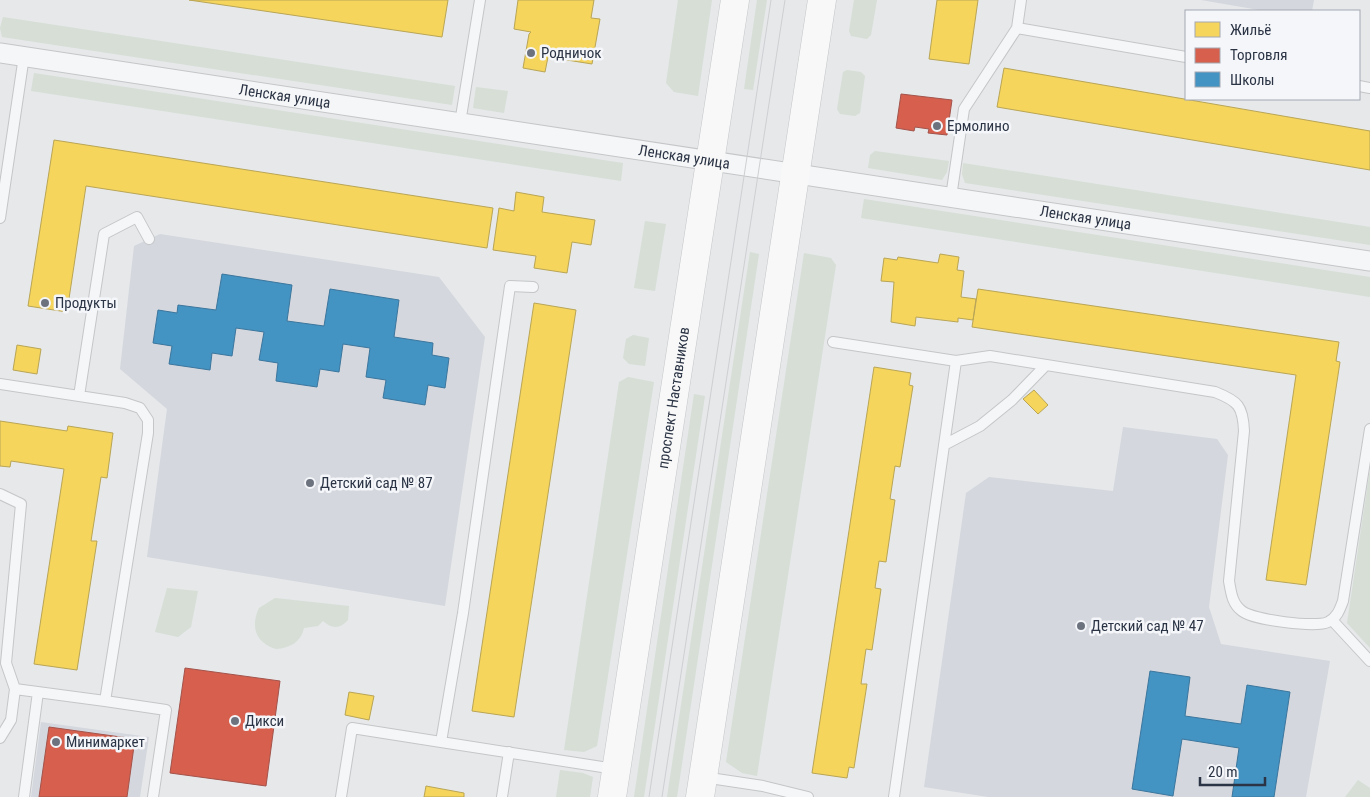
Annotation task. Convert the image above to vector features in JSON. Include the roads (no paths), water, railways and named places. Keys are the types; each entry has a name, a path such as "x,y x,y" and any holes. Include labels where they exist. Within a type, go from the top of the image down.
{"main road":[{"name":"проспект Наставников","path":"612,797 735,0"},
{"path":"701,787 822,0"}],"street":[{"name":"Ленская улица","path":"0,53 1370,261"}],"lane":[{"path":"460,123 480,0"},
{"path":"951,197 964,109 1017,28 1021,0"},
{"path":"1017,28 1185,57"},
{"path":"0,218 24,56"},
{"path":"79,396 104,234 137,217 148,239"},
{"path":"441,742 463,613 510,286 533,287"},
{"path":"833,342 956,361 990,356 1215,392 1234,400 1243,415 1244,431 1229,581 1232,600 1243,612 1264,618 1316,625 1332,620 1338,614 1343,601 1370,428"},
{"path":"894,797 956,361"},
{"path":"944,445 980,426 1012,400 1046,365"},
{"path":"0,384 79,396 140,408 148,420 148,433 104,701"},
{"path":"0,494 21,504 6,663 16,689 12,720 0,738"},
{"path":"1332,620 1370,660"},
{"path":"16,689 166,710 153,797"},
{"path":"24,797 38,692"},
{"path":"341,797 352,728 616,769"},
{"path":"502,797 509,752"},
{"path":"701,787 763,786 808,797"}],"tram line":[{"path":"649,797 771,0"},
{"path":"662,797 785,0"}],"place":[{"name":"Родничок","path":"531,53"},
{"name":"Ермолино","path":"937,126"},
{"name":"Продукты","path":"45,303"},
{"name":"Детский сад № 87","path":"310,483"},
{"name":"Детский сад № 47","path":"1081,626"},
{"name":"Дикси","path":"235,721"},
{"name":"Минимаркет","path":"56,742"}]}
